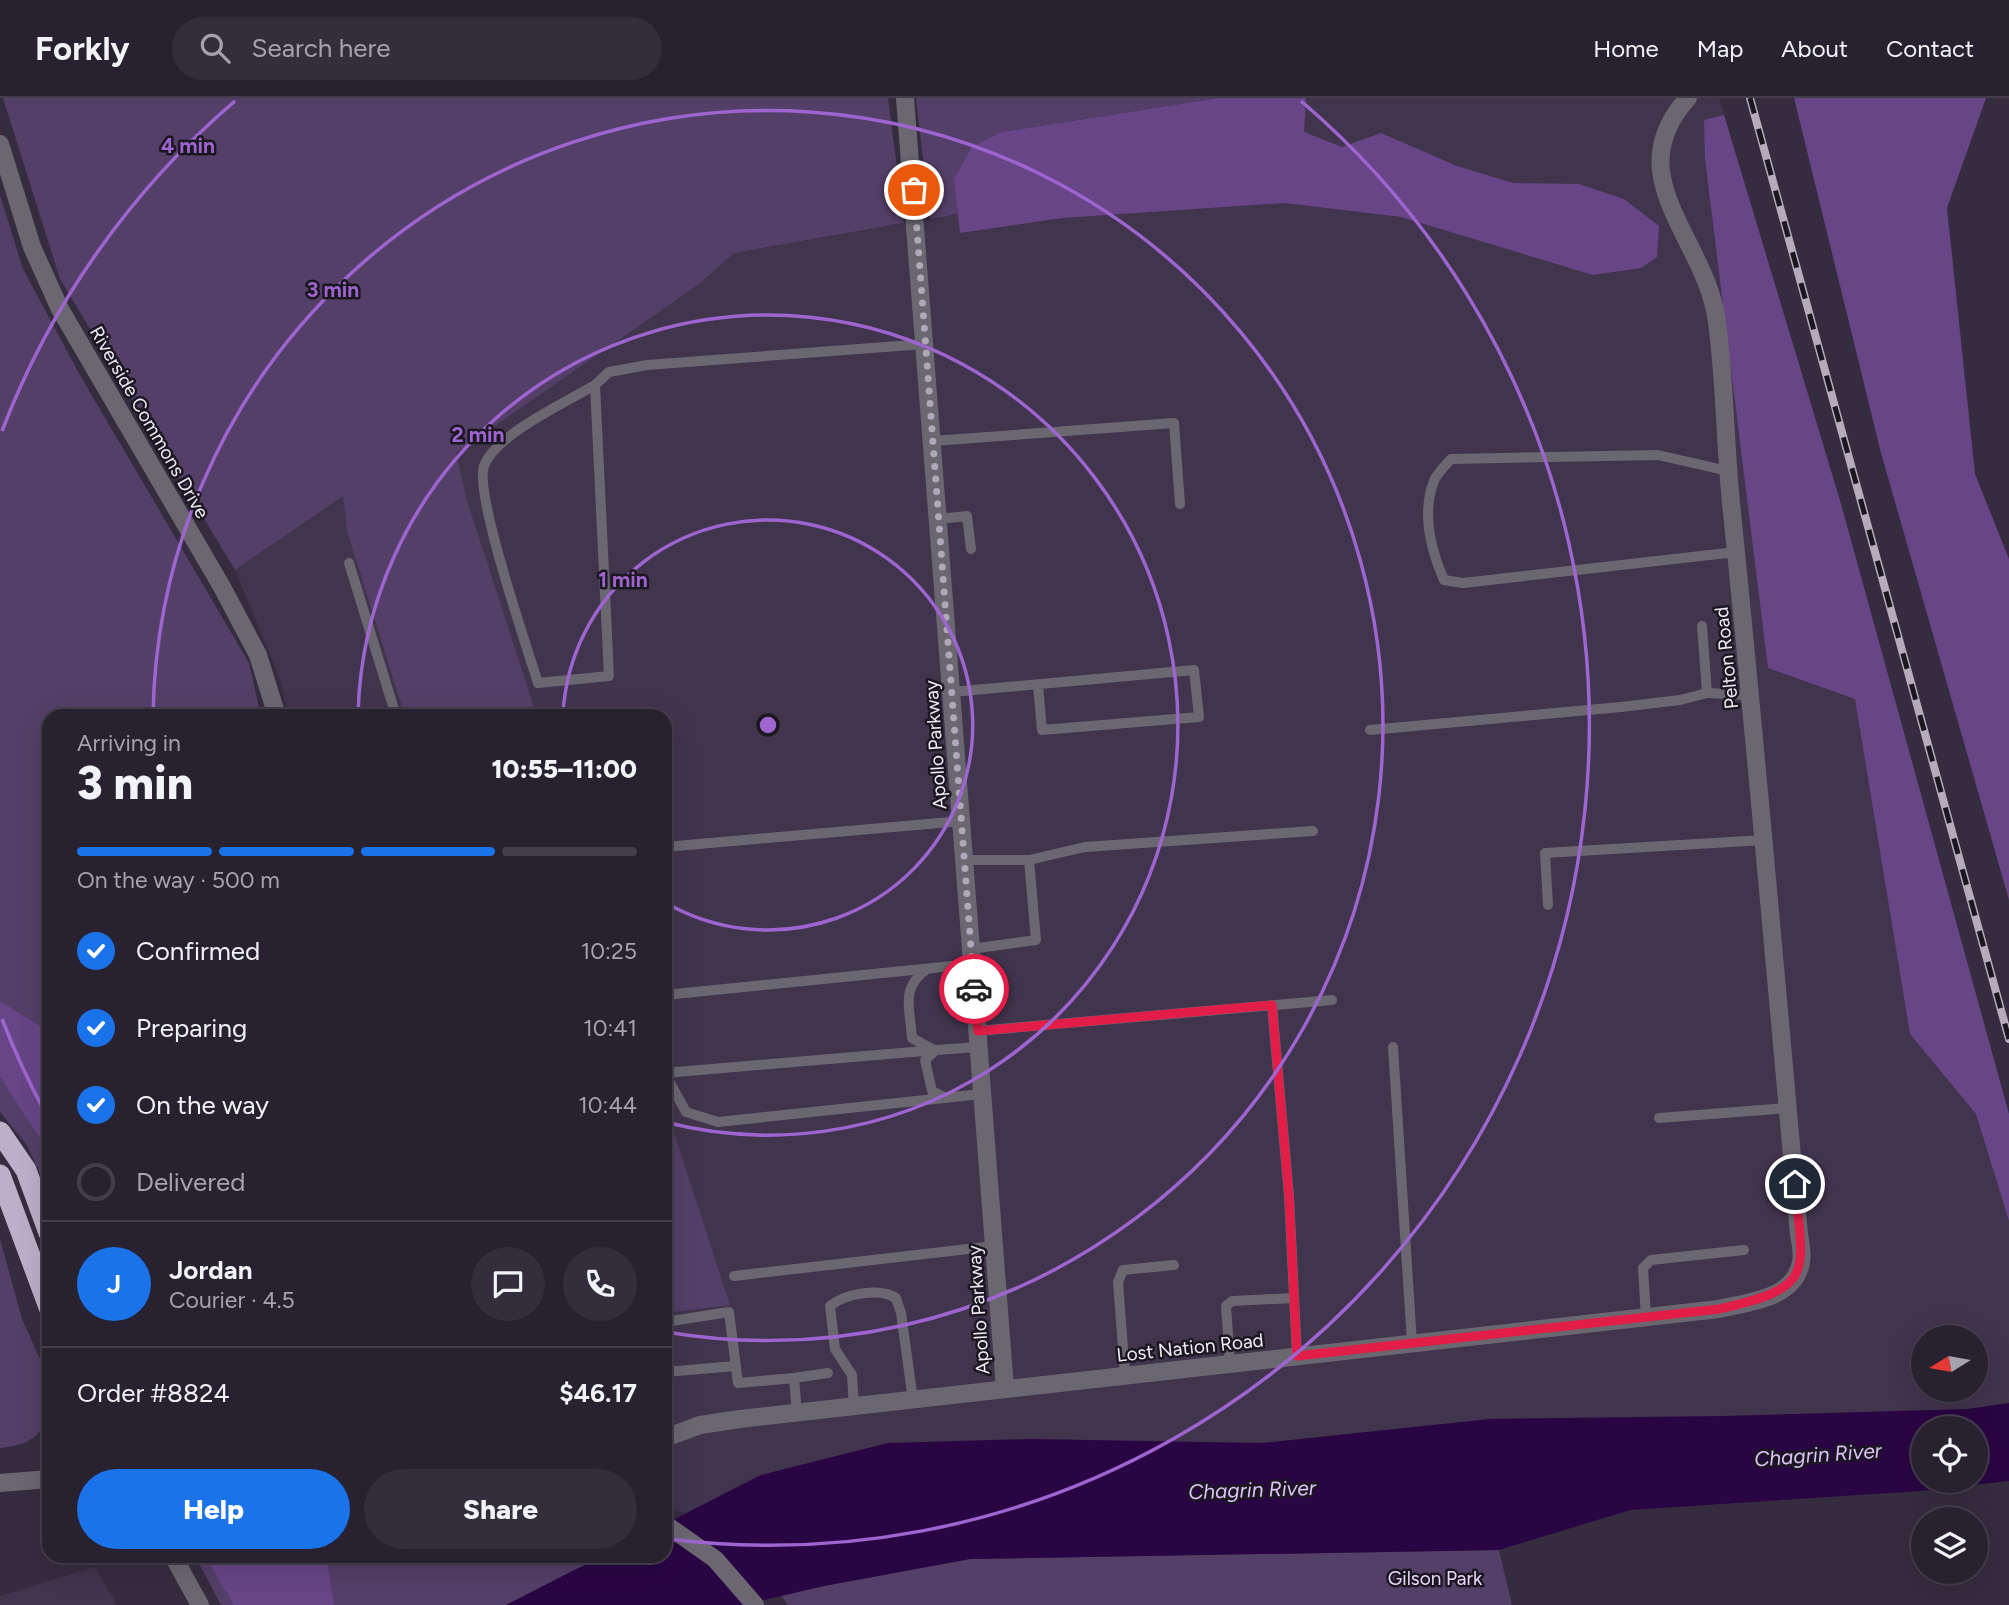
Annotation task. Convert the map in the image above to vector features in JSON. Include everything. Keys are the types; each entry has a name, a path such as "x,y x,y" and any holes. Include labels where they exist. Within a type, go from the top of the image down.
{"highway":[{"path":"0,1132 26,1170 42,1214"},
{"path":"0,1175 42,1288"}],"street":[{"name":"Apollo Parkway","path":"905,98 1005,1388"},
{"name":"Pelton Road","path":"1688,98 1667,126 1659,148 1661,177 1668,201 1704,271 1717,321 1728,471 1800,1234"},
{"name":"Riverside Commons Drive","path":"0,145 32,247 60,309 228,598 258,655 275,709"},
{"name":"Lost Nation Road","path":"672,1435 700,1425 797,1413 1719,1309 1781,1292 1793,1280 1801,1262 1800,1234"},
{"path":"0,1483 42,1480"},
{"path":"672,1529 715,1559 754,1605"},
{"path":"177,1563 200,1605"}],"lane":[{"path":"595,384 609,676 538,683 485,506 483,467 501,442 595,384 609,372 647,365 925,344"},
{"path":"933,441 1174,423 1180,504"},
{"path":"1728,471 1658,455 1451,458 1434,480 1428,515 1432,551 1444,580 1463,583 1736,552"},
{"path":"939,519 967,516 971,549"},
{"path":"349,563 394,709"},
{"path":"1702,626 1707,694"},
{"path":"952,692 1194,670 1199,717 1042,730 1038,685"},
{"path":"1370,730 1633,706 1707,694 1751,695"},
{"path":"672,846 962,821"},
{"path":"965,860 1029,860 1085,847 1313,831"},
{"path":"1548,905 1545,853 1764,840"},
{"path":"672,994 928,969 1035,940 1029,860"},
{"path":"928,969 913,979 909,987 912,1038 936,1050"},
{"path":"672,1073 936,1050 978,1039 1332,1000"},
{"path":"1272,1005 1287,1170 1297,1356"},
{"path":"1393,1046 1412,1343"},
{"path":"936,1050 925,1060 928,1082 932,1091 946,1098"},
{"path":"672,1087 686,1112 718,1122 982,1094"},
{"path":"1659,1118 1788,1108"},
{"path":"734,1276 994,1246"},
{"path":"1646,1317 1643,1268 1651,1261 1744,1250"},
{"path":"1125,1375 1118,1282 1123,1270 1174,1265"},
{"path":"855,1408 852,1375 835,1349 830,1306 841,1297 888,1293 896,1298 901,1313 913,1400"},
{"path":"1230,1363 1227,1306 1232,1301 1294,1298"},
{"path":"672,1321 729,1312 738,1383 828,1373"},
{"path":"672,1371 736,1366"},
{"path":"794,1378 797,1413"}],"shaded area":[{"path":"1218,98 1306,98 1304,132 1342,147 1381,133 1457,166 1513,183 1579,184 1624,199 1659,226 1657,257 1641,268 1593,275 1401,217 1285,203 1062,218 960,233 954,179 972,147 1001,132"},
{"path":"1306,98 1719,98 1841,504 2009,1115 2009,1403 1968,1409 1490,1419 1262,1443 761,1475 684,1514 672,1508 672,709 286,709 280,679 235,570 337,498 456,453 698,285 733,253 1023,203 1301,174"},
{"path":"1794,98 1986,98 1947,208 1975,474 2009,559 2009,900 1881,453"},
{"path":"1724,115 1841,504 2009,1114 2009,1221 1976,1114 1910,1034 1855,699 1768,668 1705,159 1704,120"},
{"path":"0,1001 42,1028 42,1141 0,1077"},
{"path":"209,1563 327,1563 334,1605 234,1605"},
{"path":"95,1567 117,1605 0,1605 0,1596"}],"green space":[{"path":"3,98 888,98 904,223 734,253 698,285 456,453 467,501 535,709 403,709 347,531 343,496 235,570 60,279"},
{"path":"916,98 1218,98 1001,132 955,178 958,214 930,219"},
{"path":"0,195 23,269 81,377 249,663 259,709 42,709 42,1178 27,1145 0,1112"},
{"path":"672,1127 730,1305 672,1312"},
{"path":"0,1239 22,1319 42,1363 42,1428 26,1442 0,1448"},
{"name":"Gilson Park","path":"1499,1550 1512,1605 788,1605 780,1594 970,1559"},
{"path":"199,1563 588,1563 506,1605 221,1605"}],"water":[{"name":"Chagrin River","path":"2009,1403 2009,1481 1988,1483 1988,1416 1911,1416 1911,1492 1630,1510 1499,1550 970,1559 824,1586 743,1605 506,1605 588,1563 672,1563 672,1520 761,1475 888,1443 1031,1439 1262,1443 1490,1419 1968,1409"}],"railway":[{"path":"1750,98 2009,1039"}],"way so far":[{"path":"914,190 974,989"}],"route":[{"path":"974,989 978,1031 1272,1005 1289,1196 1297,1356 1719,1309 1764,1299 1781,1292 1793,1280 1801,1262 1795,1184"}]}
